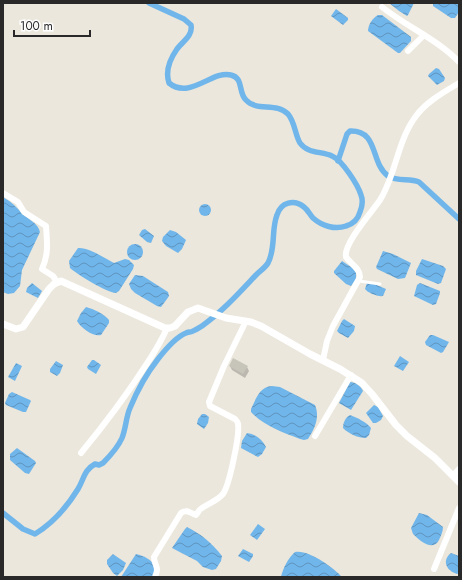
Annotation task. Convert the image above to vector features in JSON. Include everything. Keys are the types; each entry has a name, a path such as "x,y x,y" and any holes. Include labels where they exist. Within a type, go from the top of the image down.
{"street":[{"path":"382,6 393,15 441,46 459,62"},
{"path":"408,51 424,35"},
{"path":"323,360 327,341 333,326 358,281 360,273 346,257 346,250 362,223 379,201 386,189 405,133 416,116 432,101 459,83"},
{"path":"3,193 18,202 24,212 46,226 46,259 42,269 53,276 57,282"},
{"path":"3,324 16,329 23,327 49,289 57,282 65,282 167,328 175,326 191,310 198,308 223,317 246,321 261,326 351,375 365,386 396,425 407,436 435,458 459,482"},
{"path":"155,577 158,567 154,556 181,513 184,510 196,515 201,508 217,500 223,494 227,485 235,453 238,423 236,419 210,406 209,402 224,366 246,321"},
{"path":"81,453 115,411 161,343 167,328"},
{"path":"315,436 351,375"},
{"path":"453,476 459,469"},
{"path":"434,569 459,508"}],"lane":[{"path":"358,281 380,284"}],"water":[{"path":"389,3 414,3 407,16"},
{"path":"433,3 459,3 459,12 455,18 451,18 433,6"},
{"path":"336,9 348,18 343,25 331,16"},
{"path":"378,15 382,15 411,37 411,41 400,53 368,31 371,22"},
{"path":"436,68 439,69 445,78 444,81 437,85 428,76"},
{"path":"3,197 12,203 35,224 40,232 22,270 20,286 14,293 8,294 3,292"},
{"path":"203,204 207,204 211,210 207,216 203,216 199,212 199,208"},
{"path":"145,229 154,236 151,243 147,242 139,235 142,230"},
{"path":"170,230 176,232 186,240 182,249 178,253 166,246 162,241 163,237"},
{"path":"135,244 142,249 143,252 138,259 135,260 128,255 127,252 132,245"},
{"path":"78,248 92,251 114,263 125,259 129,260 134,265 119,291 116,293 106,290 85,279 70,268 69,261"},
{"path":"383,251 411,263 405,278 398,279 377,269 376,267"},
{"path":"422,259 443,266 446,269 441,283 438,284 416,275 416,271"},
{"path":"342,261 356,272 356,279 351,286 346,284 334,273"},
{"path":"135,275 143,276 168,292 169,296 161,307 135,293 131,289 129,284"},
{"path":"32,283 42,291 38,298 26,292 27,288"},
{"path":"367,283 372,283 386,289 383,296 376,295 366,290"},
{"path":"420,283 440,291 436,304 433,305 414,296 417,285"},
{"path":"86,307 99,312 109,320 109,323 101,335 94,335 81,326 77,321"},
{"path":"344,319 355,326 354,331 348,338 337,331"},
{"path":"430,335 449,342 443,352 441,353 426,345 425,342"},
{"path":"400,356 409,362 403,371 394,366"},
{"path":"92,360 101,365 96,374 87,367"},
{"path":"56,361 63,365 57,376 50,372 50,369"},
{"path":"16,363 22,366 15,381 8,377"},
{"path":"350,382 361,387 363,391 351,410 339,403"},
{"path":"272,386 280,387 315,405 317,418 313,431 308,439 300,439 274,428 256,417 251,412 258,394 264,389"},
{"path":"12,392 31,401 26,412 6,405 5,403 9,394"},
{"path":"374,405 378,407 383,416 381,420 376,423 373,423 366,413"},
{"path":"202,414 209,417 208,423 204,429 197,424 198,419"},
{"path":"350,415 362,420 371,428 369,435 366,438 354,435 343,428 343,424"},
{"path":"247,433 258,437 266,447 262,454 258,457 241,448 242,441"},
{"path":"17,448 36,463 29,474 25,473 10,460 10,454"},
{"path":"419,513 427,515 443,527 439,540 433,545 426,544 413,534 411,528"},
{"path":"258,524 265,529 257,540 250,535"},
{"path":"187,527 206,539 222,556 216,569 212,570 203,567 197,561 172,548"},
{"path":"243,549 253,554 249,562 238,556"},
{"path":"295,552 307,553 313,556 327,564 342,577 281,577 286,563"},
{"path":"451,553 459,556 459,573 457,574 450,571 446,565 446,559"},
{"path":"113,554 126,563 123,570 117,576 107,564 107,560"},
{"path":"136,554 147,558 155,566 154,577 121,577"}],"building":[{"path":"233,358 248,366 243,374 229,366"}],"waterway":[{"path":"3,513 23,529 35,534 48,525 59,514 74,496 91,466 103,463 118,445 122,438 129,411 142,382 158,359 178,337 188,332 192,332 217,314 267,265 272,251 275,221 282,207 288,203 296,203 304,207 313,218 320,223 337,228 353,223 357,219 361,210 362,199 359,191 353,179 340,162 328,154 311,151 303,147 298,140 294,125 288,114 278,108 250,104 242,94 238,79 235,77 231,75 224,75 193,87 185,88 177,87 169,83 168,70 170,61 177,49 189,35 191,25 184,19 149,3"},
{"path":"338,161 347,134 350,131 359,132 366,136 370,141 382,170 388,176 396,179 419,182 459,219"}]}
